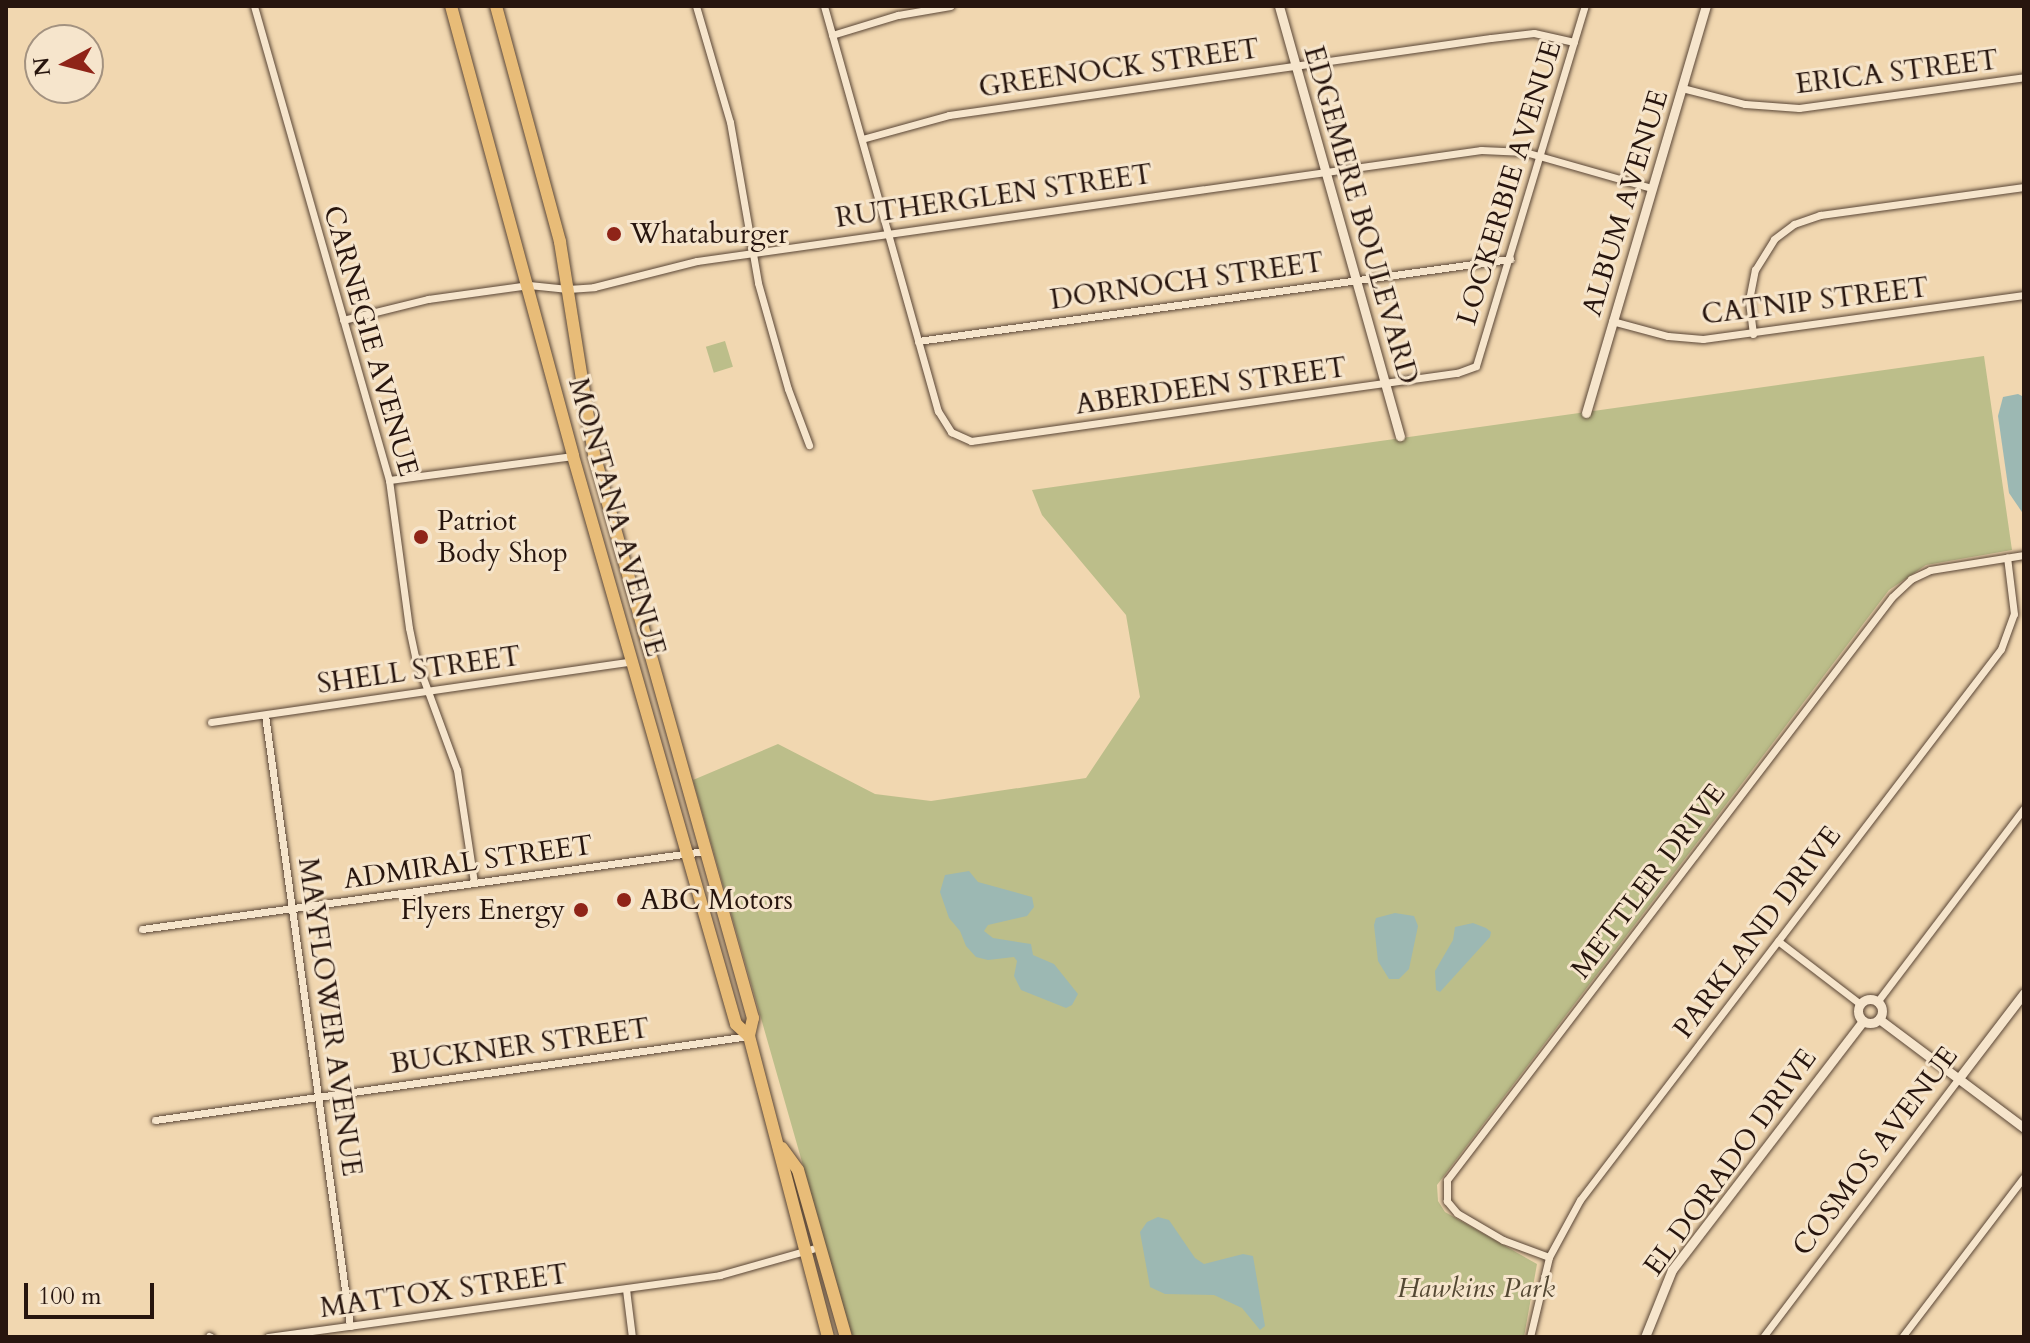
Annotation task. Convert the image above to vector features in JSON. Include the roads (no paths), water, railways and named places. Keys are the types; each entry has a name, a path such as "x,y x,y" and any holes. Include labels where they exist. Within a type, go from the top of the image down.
{"highway":[{"name":"MONTANA AVENUE","path":"451,6 573,456 736,1024 749,1036"},
{"name":"MONTANA AVENUE","path":"498,6 560,242 594,454 753,1018 749,1036 782,1149 798,1170 846,1337"},
{"path":"782,1149 828,1337"},
{"path":"808,1251 837,1337"}],"street":[{"name":"CARNEGIE AVENUE","path":"254,6 389,480 409,628 457,770 474,883"},
{"path":"696,6 730,122 751,253 788,389 809,445"},
{"path":"824,6 918,341"},
{"path":"832,35 898,15 950,6"},
{"name":"EDGEMERE BOULEVARD","path":"1279,6 1400,436"},
{"name":"LOCKERBIE AVENUE","path":"1471,368 1479,363 1585,6"},
{"name":"ALBUM AVENUE","path":"1586,413 1706,6"},
{"name":"GREENOCK STREET","path":"862,139 949,115 1296,65 1517,35 1545,34 1574,42"},
{"name":"ERICA STREET","path":"1682,88 1745,104 1799,108 2024,77"},
{"name":"RUTHERGLEN STREET","path":"343,320 407,303 529,285 568,289 619,283 697,261 1481,150 1513,150 1541,156 1651,188"},
{"path":"1753,334 1749,300 1755,270 1774,239 1794,224 1820,215 2024,187"},
{"name":"DORNOCH STREET","path":"918,341 1510,259"},
{"name":"CATNIP STREET","path":"1612,321 1686,338 1753,334 2024,295"},
{"name":"ABERDEEN STREET","path":"918,341 941,421 956,436 980,440 1386,384 1471,368"},
{"path":"389,480 573,456"},
{"name":"METTLER DRIVE","path":"1549,1257 1503,1240 1457,1213 1447,1201 1447,1180 1892,597 1911,579 1930,570 2024,555"},
{"name":"PARKLAND DRIVE","path":"1530,1337 1549,1257 1580,1200 2001,649 2014,614 2007,557"},
{"name":"SHELL STREET","path":"211,722 633,661"},
{"name":"MAYFLOWER AVENUE","path":"265,715 350,1326"},
{"path":"1877,1002 2024,808"},
{"name":"ADMIRAL STREET","path":"142,929 705,851"},
{"path":"1778,941 1860,1004"},
{"name":"COSMOS AVENUE","path":"1763,1337 2024,993"},
{"path":"1868,999 1877,1002 1882,1010 1879,1019 1871,1023 1863,1021 1859,1013 1860,1004 1868,999"},
{"path":"1879,1019 2024,1128"},
{"name":"EL DORADO DRIVE","path":"1645,1337 1672,1270 1863,1021"},
{"name":"BUCKNER STREET","path":"155,1120 749,1036"},
{"path":"1902,1337 2024,1177"},
{"name":"MATTOX STREET","path":"268,1337 728,1274 808,1251"},
{"path":"626,1289 632,1337"}],"water":[{"path":"2018,394 2024,397 2024,515 2009,493 1998,416 2003,397"},
{"path":"969,871 978,882 1032,897 1034,907 1027,916 988,925 984,931 993,938 1031,944 1033,955 1054,964 1078,994 1072,1005 1066,1008 1021,990 1014,976 1017,961 1014,957 988,960 976,957 966,946 960,931 949,918 940,892 945,875"},
{"path":"1395,913 1414,916 1418,926 1409,969 1399,979 1389,979 1378,961 1374,925 1376,918"},
{"path":"1473,923 1491,932 1490,937 1440,992 1436,990 1435,971 1453,940 1455,927"},
{"path":"1158,1217 1169,1220 1195,1258 1204,1264 1243,1254 1253,1256 1265,1326 1260,1330 1242,1308 1214,1295 1165,1294 1150,1287 1140,1232 1147,1222"}],"place":[{"name":"Whataburger","path":"614,234"},
{"name":"Patriot Body Shop","path":"421,537"},
{"name":"ABC Motors","path":"624,900"},
{"name":"Flyers Energy","path":"581,910"}],"park label":[{"name":"Hawkins Park","path":"1476,1288"}]}
